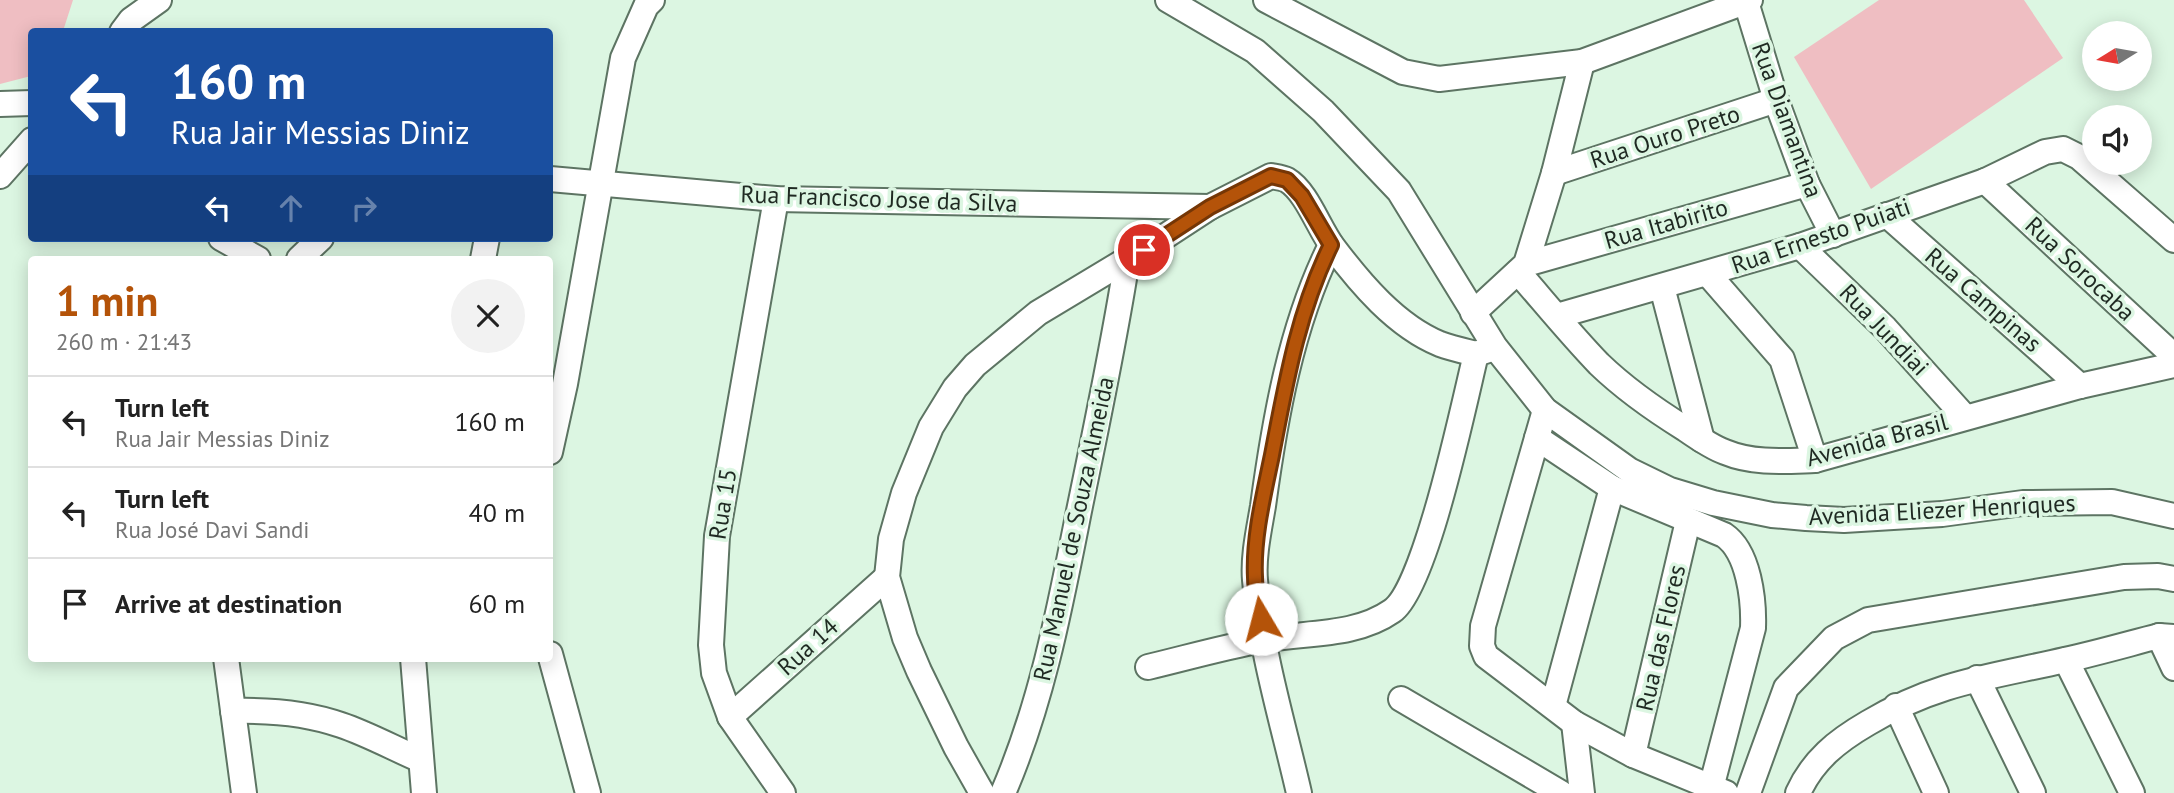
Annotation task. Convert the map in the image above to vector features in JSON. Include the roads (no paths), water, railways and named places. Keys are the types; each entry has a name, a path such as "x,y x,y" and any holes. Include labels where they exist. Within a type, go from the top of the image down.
{"street":[{"path":"125,28 131,20 159,0"},
{"path":"553,438 602,183 622,58 646,6 652,0"},
{"name":"Avenida Eliezer Henriques","path":"1168,0 1255,51 1323,111 1399,191 1473,313 1486,351 1545,410 1629,470 1670,490 1713,503 1772,515 1844,520 1942,514 2022,503 2112,502 2174,516"},
{"path":"1266,0 1402,72 1439,79 1582,62 1748,1"},
{"name":"Rua Diamantina","path":"1748,1 1776,100 1807,184 1833,235"},
{"path":"1473,313 1522,268 1554,173 1582,62"},
{"name":"Rua Ouro Preto","path":"1554,173 1776,100"},
{"path":"0,104 28,103"},
{"path":"0,176 28,145"},
{"name":"Rua Ernesto Puiati","path":"1557,316 1800,247 1985,181 2055,149 2070,151 2079,157 2174,240"},
{"path":"982,793 919,671 905,638 887,577 891,539 904,493 931,427 955,388 975,365 1038,313 1210,207 1271,176 1287,180 1302,196 1331,245 1376,298 1406,323 1441,344 1486,351 1428,542 1410,590 1394,610 1358,627 1263,640 1148,667"},
{"name":"Rua Francisco Jose da Silva","path":"553,179 776,199 1210,207"},
{"name":"Rua Sorocaba","path":"1985,181 2174,356"},
{"name":"Rua Itabirito","path":"1522,268 1807,184"},
{"name":"Rua 15","path":"776,199 717,536 711,645 714,673 730,717 783,793"},
{"name":"Rua Campinas","path":"1887,215 2080,386"},
{"path":"229,242 253,256"},
{"path":"302,256 317,242"},
{"path":"1299,793 1263,640 1255,558 1266,485 1295,342 1308,295 1331,245"},
{"name":"Rua Jundiai","path":"1800,247 1885,328 1965,417"},
{"name":"Rua Manuel de Souza Almeida","path":"1003,793 1020,752 1052,645 1117,326 1127,260"},
{"name":"Avenida Brasil","path":"1522,268 1557,316 1600,365 1670,420 1726,453 1752,460 1815,460 2080,386 2174,365"},
{"path":"1709,274 1782,359 1815,460"},
{"path":"1662,288 1702,440"},
{"path":"1537,438 1612,488 1732,540 1748,576 1754,604 1752,628 1718,790 1633,755 1574,723 1486,656 1482,646 1483,626 1545,410"},
{"path":"1553,706 1612,488"},
{"name":"Rua das Flores","path":"1633,755 1688,521"},
{"path":"1748,793 1786,688 1834,638 1855,625 1868,620 2123,577 2158,576 2174,579"},
{"name":"Rua 14","path":"730,717 887,577"},
{"path":"1798,793 1805,777 1818,760 1840,739 1896,706 1941,687 2166,637 2174,668"},
{"path":"2066,660 2132,793"},
{"path":"227,662 244,793"},
{"path":"413,662 424,793"},
{"path":"552,662 588,793"},
{"path":"1977,678 2033,793"},
{"path":"1401,699 1562,793"},
{"path":"1896,706 1937,793"},
{"path":"233,711 266,710 341,725 421,760"},
{"path":"1574,723 1582,793"}]}
